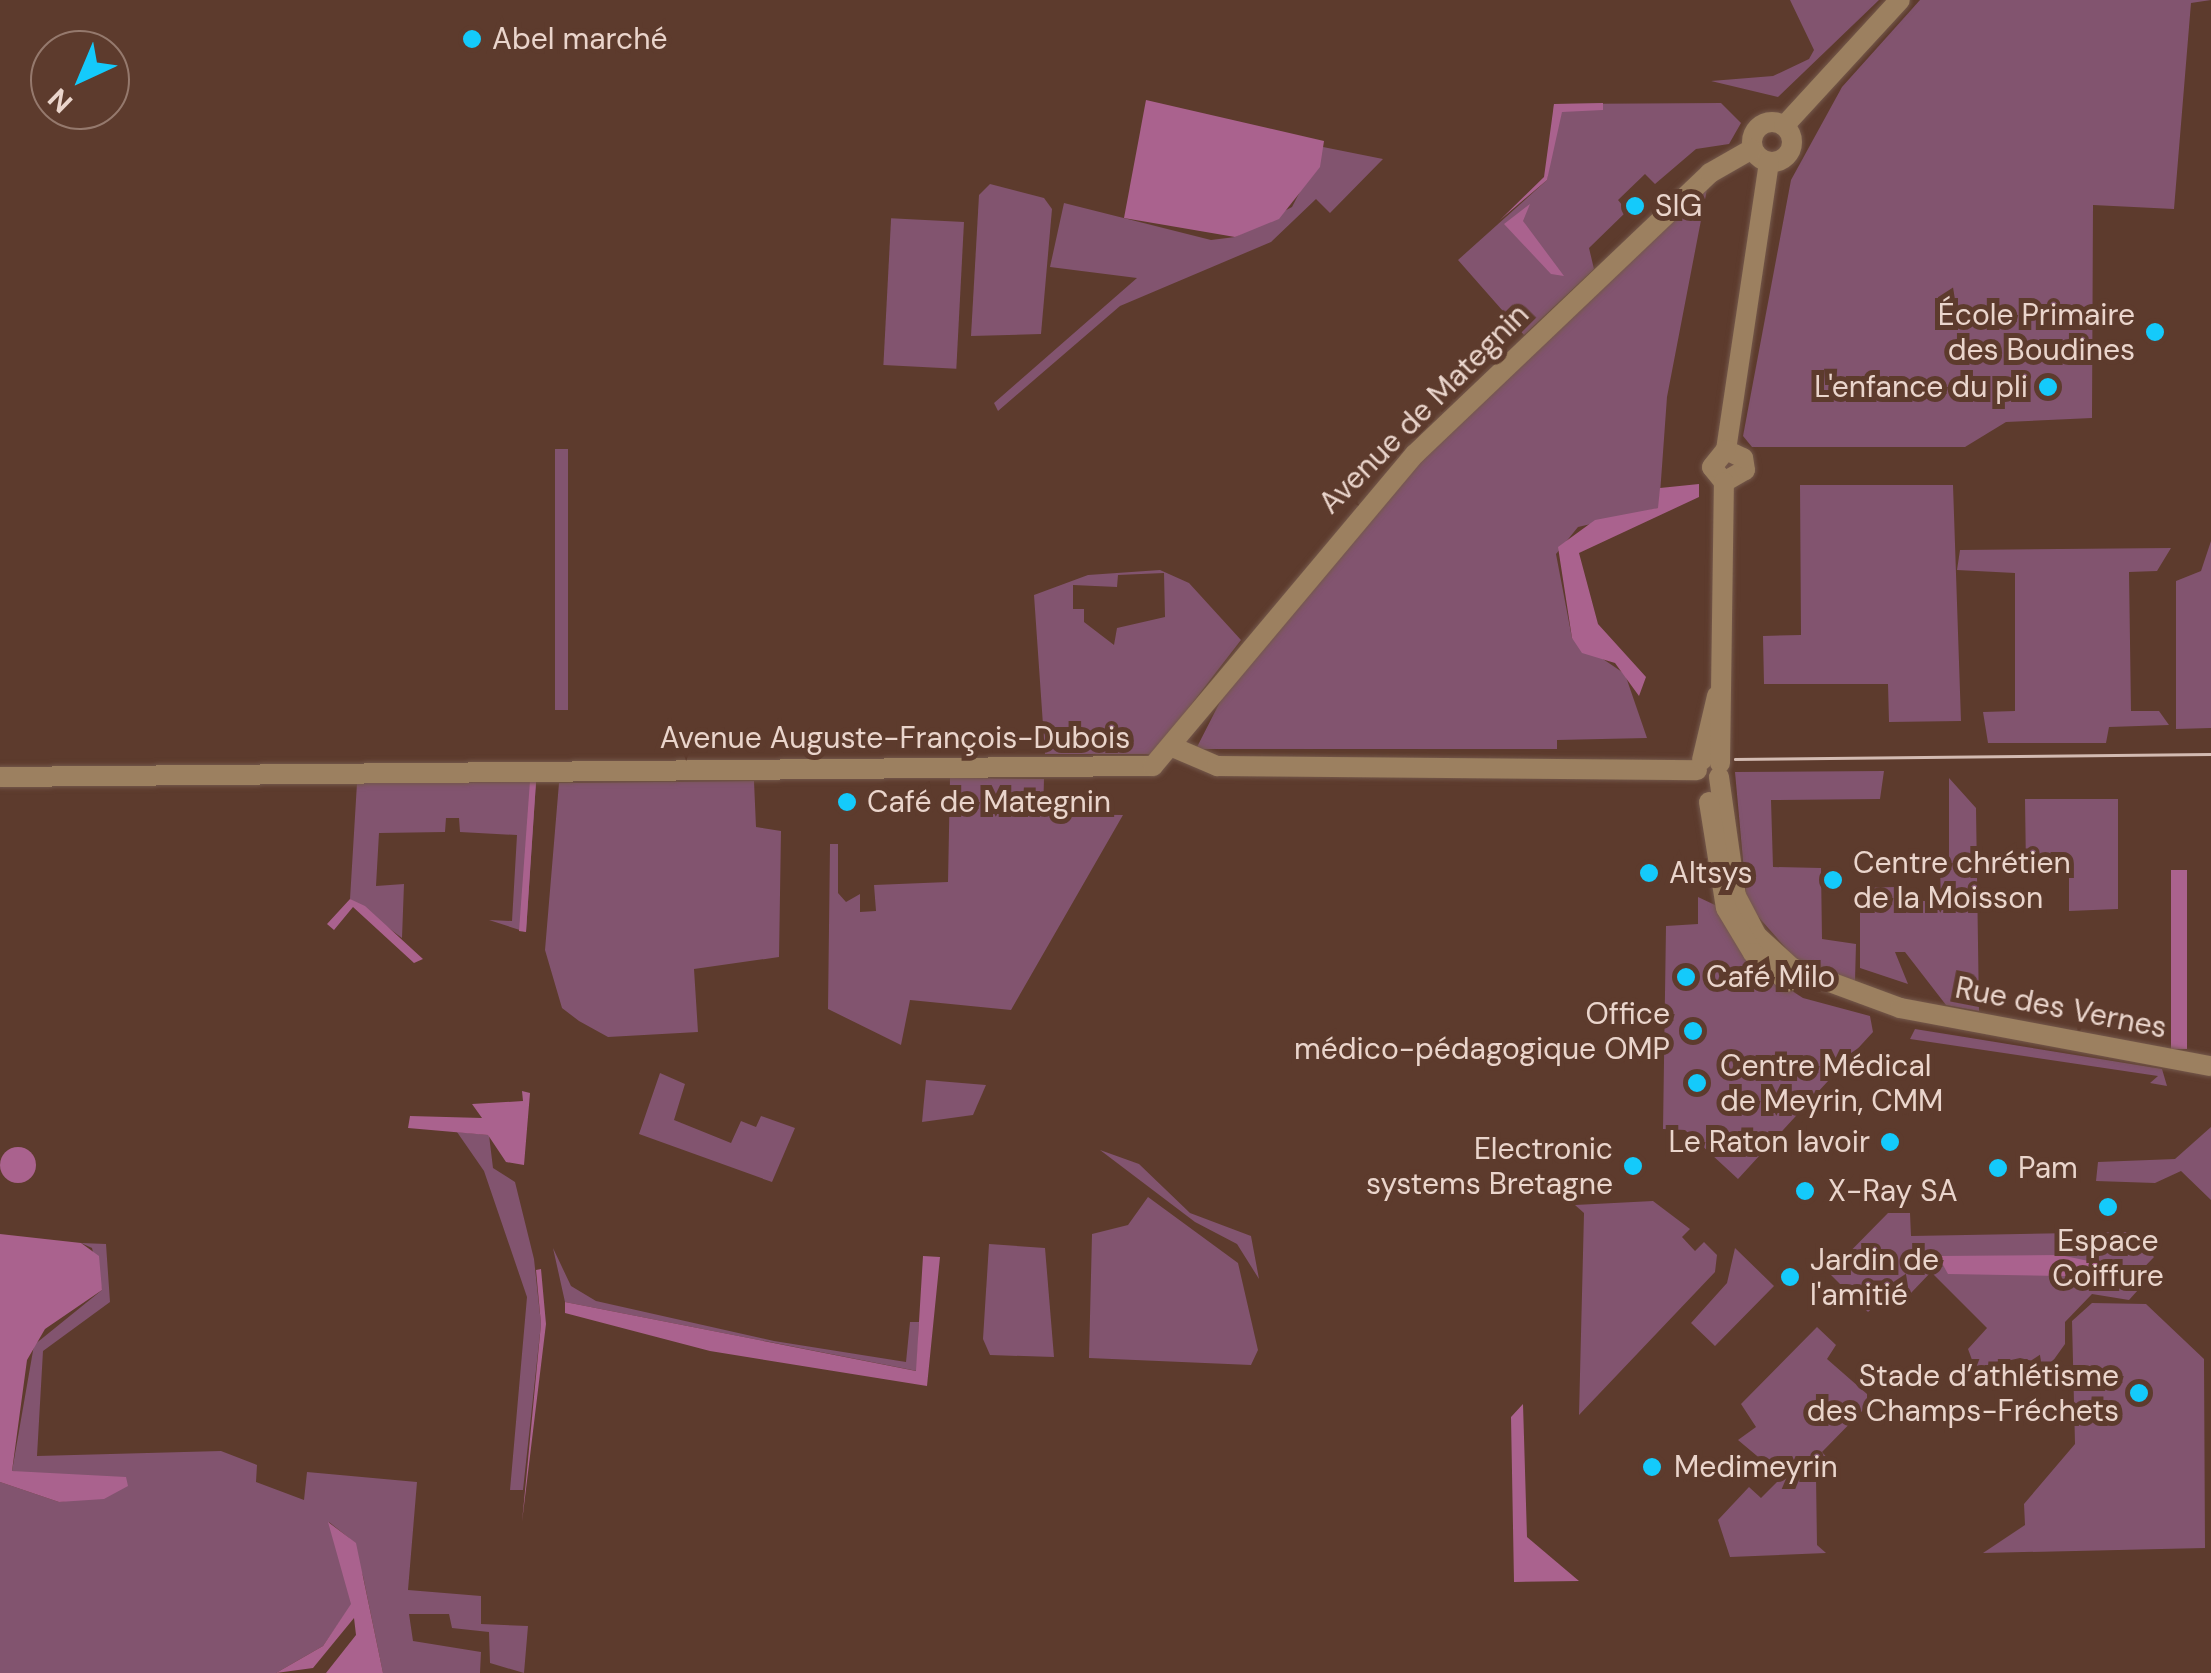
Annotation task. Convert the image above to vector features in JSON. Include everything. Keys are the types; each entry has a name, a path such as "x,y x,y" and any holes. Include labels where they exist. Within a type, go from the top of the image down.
{"main road":[{"path":"1760,156 1790,152 1784,126 1900,0"},
{"name":"Avenue de Mategnin","path":"1175,748 1291,594 1416,454 1710,173 1760,156 1759,126 1784,126"},
{"name":"Rue des Vernes","path":"1760,156 1726,450 1713,462 1724,482 1718,694 1709,770 1732,885 1757,936 1809,978 1894,1010 2211,1066"},
{"name":"Avenue Auguste-François-Dubois","path":"0,776 544,770 558,762 620,770 1144,766 1175,748 1205,766 1709,770"}],"shaded area":[{"path":"1790,0 1879,0 1778,97 1711,81 1773,76 1809,59 1814,50"},
{"path":"1920,0 2211,0 2191,3 2174,209 2093,205 2092,418 2006,422 1965,447 1752,447 1743,436 1791,180 1842,87"},
{"path":"1146,100 1324,141 1320,167 1279,219 1235,237 1124,218"},
{"path":"1603,103 1603,110 1562,112 1547,180 1500,220 1544,177 1554,104"},
{"path":"1721,103 1741,123 1729,144 1696,149 1655,184 1645,174 1618,200 1627,211 1589,248 1594,269 1524,335 1458,260 1547,180 1554,104"},
{"path":"1323,147 1383,159 1330,213 1316,199 1271,242 1120,306 998,411 994,403 1137,278 1050,267 1064,203 1211,240 1235,237 1292,207"},
{"path":"990,184 1044,198 1052,209 1041,334 971,336 979,195"},
{"path":"1707,189 1667,397 1659,508 1578,527 1556,554 1572,638 1625,674 1647,738 1557,740 1557,749 1196,749 1225,692 1406,475"},
{"path":"1530,204 1523,221 1564,276 1551,274 1504,224"},
{"path":"891,218 964,222 956,369 883,365"},
{"path":"555,449 568,449 568,710 555,710"},
{"path":"1699,484 1699,497 1579,553 1598,624 1646,677 1639,696 1615,663 1582,653 1572,638 1558,547 1595,520 1658,508 1660,488"},
{"path":"1800,485 1953,485 1961,721 1889,722 1888,684 1764,684 1763,636 1801,635"},
{"path":"2211,541 2211,728 2176,729 2176,581 2201,571"},
{"path":"2171,548 2157,571 2129,572 2131,711 2159,711 2169,725 2109,727 2106,743 1988,743 1983,712 2015,711 2015,573 1957,570 1960,550"},
{"path":"1160,570 1189,583 1241,640 1153,754 1045,754 1034,595 1088,575","holes":["1164,573 1165,617 1117,628 1114,645 1084,622 1084,609 1073,609 1073,585 1117,587 1118,575"]},
{"path":"1884,771 1880,799 1771,800 1773,867 1821,868 1822,939 1856,944 1855,981 1798,962 1747,904 1735,772"},
{"path":"950,778 1044,779 1043,814 1123,815 1011,1010 910,1000 901,1045 828,1009 830,844 838,844 838,893 846,902 860,894 860,912 876,911 874,885 948,882"},
{"path":"1949,778 1976,808 1979,1011 1946,1005 1905,952 1895,952 1908,984 1860,968 1860,888 1894,887 1895,901 1941,901 1940,867 1901,867 1949,860"},
{"path":"530,781 536,782 526,932 519,931"},
{"path":"754,781 756,827 781,831 779,957 694,969 698,1032 608,1037 562,1008 545,950 559,783"},
{"path":"536,782 526,932 489,920 512,921 517,835 460,832 459,818 446,818 445,832 379,833 376,886 404,884 402,938 350,899 357,783"},
{"path":"2025,799 2118,799 2118,909 2069,911 2069,869 2026,870"},
{"path":"2171,870 2187,870 2187,1049 2171,1049"},
{"path":"1698,897 1715,905 1764,973 1803,998 1870,1016 1873,1032 1738,1179 1685,1130 1663,1129 1666,926 1698,924"},
{"path":"350,899 365,906 423,959 414,963 353,907 334,930 327,924"},
{"path":"1915,1029 2162,1069 2167,1086 2150,1083 2158,1076 1910,1039"},
{"path":"660,1073 685,1084 674,1120 731,1143 741,1121 756,1127 761,1116 795,1128 772,1182 639,1134"},
{"path":"926,1080 986,1085 973,1115 922,1122"},
{"path":"522,1091 530,1093 524,1165 506,1162 488,1135 408,1128 410,1116 482,1118 472,1104 523,1101"},
{"path":"2211,1127 2211,1200 2181,1171 2155,1183 2096,1181 2098,1162 2175,1159"},
{"path":"457,1132 489,1135 493,1168 515,1182 534,1259 541,1324 523,1490 510,1490 527,1297 484,1171"},
{"path":"18,1147 31,1152 36,1165 31,1178 18,1183 5,1178 0,1165 5,1152"},
{"path":"1100,1150 1139,1164 1190,1213 1251,1236 1259,1279 1237,1244 1195,1222"},
{"path":"1148,1197 1238,1263 1258,1350 1251,1365 1089,1358 1092,1234 1128,1225"},
{"path":"1653,1201 1690,1229 1682,1237 1695,1251 1704,1242 1717,1255 1715,1272 1579,1415 1584,1213 1575,1205"},
{"path":"1888,1213 1910,1213 1911,1236 2129,1232 2154,1257 2130,1282 2138,1290 2129,1300 2092,1294 2065,1322 2065,1344 2050,1365 2020,1358 1975,1368 1968,1349 1987,1328 1931,1272 1911,1293 1901,1283 1868,1312 1829,1273"},
{"path":"0,1234 81,1243 99,1256 102,1290 45,1329 27,1360 12,1471 126,1477 128,1486 104,1499 59,1502 0,1482"},
{"path":"81,1243 106,1244 110,1302 43,1351 37,1456 221,1451 257,1465 256,1482 304,1500 307,1472 417,1482 408,1590 481,1596 481,1624 528,1626 524,1673 490,1663 489,1632 452,1628 449,1614 409,1614 413,1641 481,1652 480,1673 383,1673 363,1576 349,1538 329,1522 352,1604 323,1646 276,1673 0,1673 0,1482 59,1502 112,1494 12,1471 34,1345 102,1290 92,1248"},
{"path":"989,1244 1045,1248 1054,1357 990,1355 983,1339"},
{"path":"553,1248 571,1286 596,1301 774,1341 906,1362 910,1322 919,1322 917,1371 565,1302"},
{"path":"1735,1248 1774,1286 1715,1346 1691,1323 1727,1283"},
{"path":"2060,1255 2122,1268 2120,1277 1948,1274 1938,1256"},
{"path":"923,1256 940,1257 927,1386 710,1351 565,1313 565,1302 916,1371"},
{"path":"541,1269 546,1324 522,1522 541,1324 536,1270"},
{"name":"Stade d’athlétisme des Champs-Fréchets","path":"2092,1303 2146,1304 2204,1359 2205,1548 1983,1553 2025,1525 2024,1504 2075,1444 2072,1321"},
{"path":"1817,1327 1836,1345 1827,1359 1867,1394 1867,1406 1822,1452 1829,1460 1816,1476 1817,1545 1826,1553 1730,1557 1718,1520 1749,1487 1761,1498 1782,1477 1738,1440 1756,1427 1741,1404"},
{"path":"1523,1404 1527,1537 1579,1581 1514,1582 1511,1417"},
{"path":"328,1522 356,1543 383,1673 326,1673 356,1635 354,1618 313,1668 276,1673 323,1646 351,1604"}],"tram line":[{"path":"1735,759 2211,754"}],"place":[{"name":"Abel marché","path":"472,39"},
{"name":"SIG","path":"1635,206"},
{"name":"École Primaire des Boudines","path":"2155,332"},
{"name":"L'enfance du pli","path":"2048,387"},
{"name":"Café de Mategnin","path":"847,802"},
{"name":"Altsys","path":"1649,873"},
{"name":"Centre chrétien de la Moisson","path":"1833,880"},
{"name":"Café Milo","path":"1686,977"},
{"name":"Office médico-pédagogique OMP","path":"1693,1031"},
{"name":"Centre Médical de Meyrin, CMM","path":"1697,1083"},
{"name":"Le Raton lavoir","path":"1890,1142"},
{"name":"Electronic systems Bretagne","path":"1633,1166"},
{"name":"Pam","path":"1998,1168"},
{"name":"X-Ray SA","path":"1805,1191"},
{"name":"Espace Coiffure","path":"2108,1207"},
{"name":"Jardin de l'amitié","path":"1790,1277"},
{"name":"Stade d’athlétisme des Champs-Fréchets","path":"2139,1393"},
{"name":"Medimeyrin","path":"1652,1467"}]}
